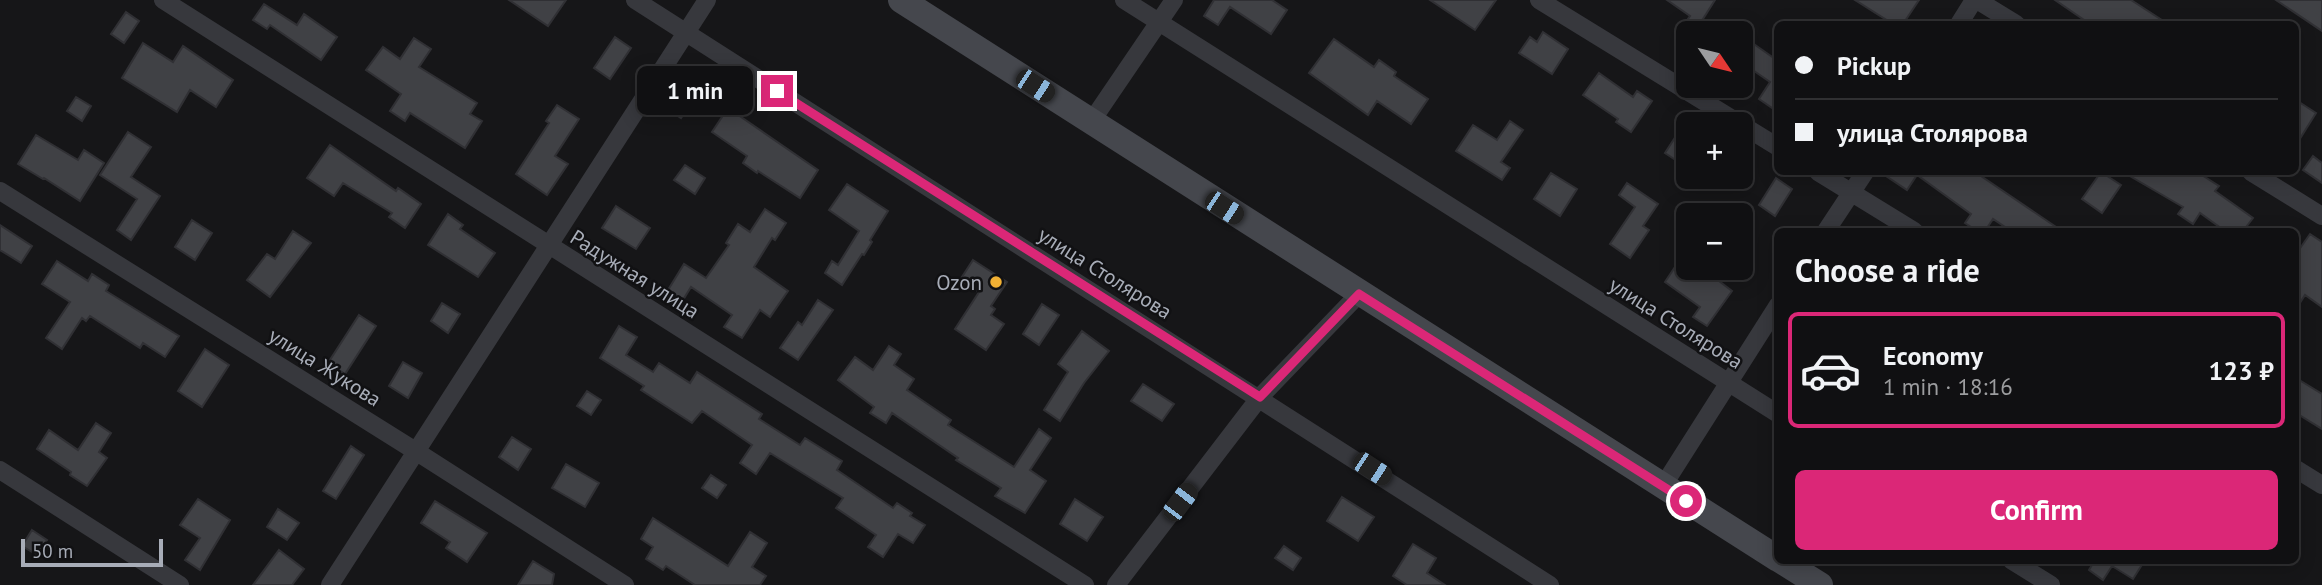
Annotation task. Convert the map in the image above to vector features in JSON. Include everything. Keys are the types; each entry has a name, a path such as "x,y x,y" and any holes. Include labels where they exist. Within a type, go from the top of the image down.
{"main road":[{"path":"901,0 1774,556"},
{"path":"1787,564 1820,585"}],"street":[{"name":"Радужная улица","path":"163,0 1084,585"},
{"name":"улица Столярова","path":"635,0 1260,397 1550,585"},
{"path":"330,585 708,0"},
{"name":"улица Столярова","path":"1124,0 1774,412"},
{"path":"1091,122 1174,0"},
{"path":"1539,0 1774,145"},
{"path":"1961,21 1975,0 2011,21"},
{"path":"1823,175 1909,228"},
{"path":"1828,228 1863,175"},
{"path":"2256,175 2322,216"},
{"name":"улица Жукова","path":"0,191 625,585"},
{"path":"1115,585 1260,397 1359,294"},
{"path":"1663,486 1774,311"},
{"path":"0,470 180,585"},
{"path":"2299,471 2322,485"},
{"path":"2017,564 2050,585"}],"building":[{"path":"509,0 566,0 548,26"},
{"path":"1214,0 1272,0 1287,10 1271,34 1230,7 1218,25 1204,16"},
{"path":"1430,0 1496,0 1475,30"},
{"path":"1667,0 1715,0 1703,19 1706,21 1686,21 1690,16"},
{"path":"1855,0 1919,0 1905,21 1888,21"},
{"path":"2055,0 2131,0 2163,21 2086,21"},
{"path":"2276,0 2322,0 2322,31"},
{"path":"264,4 297,25 304,14 337,37 321,60 270,25 267,29 253,20"},
{"path":"126,12 139,21 124,43 111,34"},
{"path":"1543,32 1568,49 1552,74 1519,53 1530,37 1537,42"},
{"path":"615,37 631,48 610,79 594,68"},
{"path":"414,38 431,49 419,67 477,103 470,114 482,121 465,148 410,113 405,121 390,111 401,94 366,70 383,47 400,59"},
{"path":"1334,39 1374,67 1379,60 1396,72 1394,76 1428,99 1411,124 1377,101 1368,115 1309,73"},
{"path":"143,43 173,62 183,46 233,80 216,107 190,90 177,112 122,78"},
{"path":"1754,44 1774,58 1774,109 1759,99 1770,82 1754,71"},
{"path":"1599,73 1633,97 1637,91 1652,101 1631,132 1616,122 1618,119 1583,95"},
{"path":"680,81 697,93 681,118 663,106"},
{"path":"76,97 91,106 82,121 67,111"},
{"path":"2299,102 2316,113 2299,140"},
{"path":"557,105 579,119 555,156 568,164 547,195 516,174 549,123 546,121"},
{"path":"728,108 818,170 800,198 743,163 747,156 712,132"},
{"path":"1510,121 1523,130 1501,162 1510,168 1502,180 1456,151 1473,125 1497,140"},
{"path":"128,132 151,147 131,177 160,196 131,240 117,230 137,199 100,175"},
{"path":"36,135 78,160 84,150 104,163 80,201 18,164"},
{"path":"1676,136 1676,160 1665,153"},
{"path":"330,145 396,191 398,188 421,204 405,228 389,217 392,213 343,183 334,196 307,178"},
{"path":"2313,156 2322,163 2322,183 2303,170"},
{"path":"685,165 705,178 695,194 674,180"},
{"path":"1551,173 1577,189 1560,216 1534,199"},
{"path":"1884,175 1917,175 1907,190"},
{"path":"1917,175 1979,175 2058,228 2006,228 1993,219 1987,228 1972,228 1965,223 1971,214"},
{"path":"2099,175 2106,175 2121,185 2102,213 2082,199"},
{"path":"2128,175 2202,175 2219,186 2215,191 2253,218 2245,228 2221,228 2200,213 2193,224 2178,214 2183,207"},
{"path":"1776,178 1792,189 1775,216 1759,205"},
{"path":"1627,183 1658,204 1643,226 1649,230 1630,258 1610,244 1635,207 1619,195"},
{"path":"847,184 888,211 864,255 862,254 842,285 825,273 832,261 838,265 859,231 829,210"},
{"path":"616,206 650,228 636,249 602,228"},
{"path":"765,209 786,223 775,240 772,238 754,267 788,291 770,317 760,310 742,338 724,327 732,315 691,287 683,300 668,290 684,264 706,278 729,245 726,243 738,224 750,232"},
{"path":"448,214 463,225 460,229 495,253 478,277 428,245"},
{"path":"192,220 212,233 195,260 175,247"},
{"path":"0,225 32,246 21,263 0,250"},
{"path":"293,231 311,243 270,297 247,280 267,254 275,259"},
{"path":"2310,234 2322,242 2322,307 2305,295 2299,304 2299,250"},
{"path":"973,260 1007,282 991,306 995,309 991,315 1004,324 986,350 955,329 979,292 960,280"},
{"path":"57,261 88,281 92,274 109,285 106,291 179,336 165,357 143,343 140,348 90,316 86,321 82,318 62,349 46,338 70,302 42,284"},
{"path":"1676,266 1676,280 1718,280 1732,291 1707,326 1693,317 1700,307 1665,282"},
{"path":"818,300 833,310 798,360 780,348 798,322 802,325"},
{"path":"442,303 460,314 448,333 431,321"},
{"path":"1042,304 1059,315 1039,345 1023,334"},
{"path":"359,315 376,326 345,374 328,363"},
{"path":"619,326 637,337 626,355 653,372 659,363 690,383 697,372 762,414 759,419 800,445 805,438 842,461 837,470 893,508 897,503 912,513 910,516 925,525 913,543 898,534 883,557 868,547 876,535 836,508 843,498 770,453 756,474 740,463 752,445 702,411 692,423 641,390 644,386 600,358"},
{"path":"1082,331 1109,351 1084,383 1060,421 1044,410 1068,372 1058,364"},
{"path":"889,346 901,354 894,365 914,379 907,390 951,420 948,425 1014,467 1039,429 1051,438 1030,470 1046,481 1025,513 995,496 1001,488 956,460 958,458 892,413 886,423 870,413 874,407 838,380 855,357 873,370"},
{"path":"205,349 229,365 202,407 178,391"},
{"path":"403,362 422,373 408,398 389,386"},
{"path":"2299,380 2322,394 2322,429 2299,415"},
{"path":"1143,384 1174,404 1162,421 1131,401"},
{"path":"587,391 601,400 591,415 577,406"},
{"path":"96,423 111,433 99,452 107,458 87,486 37,449 49,430 78,450"},
{"path":"512,437 531,449 518,470 499,457"},
{"path":"351,446 364,455 336,499 323,491"},
{"path":"566,464 599,483 585,507 552,488"},
{"path":"711,475 726,485 717,498 702,488"},
{"path":"1342,497 1374,517 1358,541 1327,521"},
{"path":"198,499 230,520 200,570 185,560 200,538 180,525"},
{"path":"1075,499 1103,517 1087,541 1060,524"},
{"path":"435,501 487,533 467,562 446,548 450,542 421,523"},
{"path":"278,509 299,523 287,540 267,527"},
{"path":"653,518 728,566 750,532 767,543 752,567 766,576 760,585 695,585 666,566 663,570 646,559 653,547 641,539"},
{"path":"32,530 47,540 37,555 22,546"},
{"path":"1413,544 1436,558 1427,573 1445,585 1407,585 1393,576"},
{"path":"1284,546 1301,558 1293,570 1275,558"},
{"path":"279,550 304,569 292,585 253,585"},
{"path":"533,561 554,574 552,585 518,585"},
{"path":"2093,564 2142,564 2133,579 2112,566 2103,580 2089,570"}],"place":[{"name":"Ozon","path":"996,282"}],"route":[{"path":"777,91 1260,397 1359,294 1686,501"}]}
